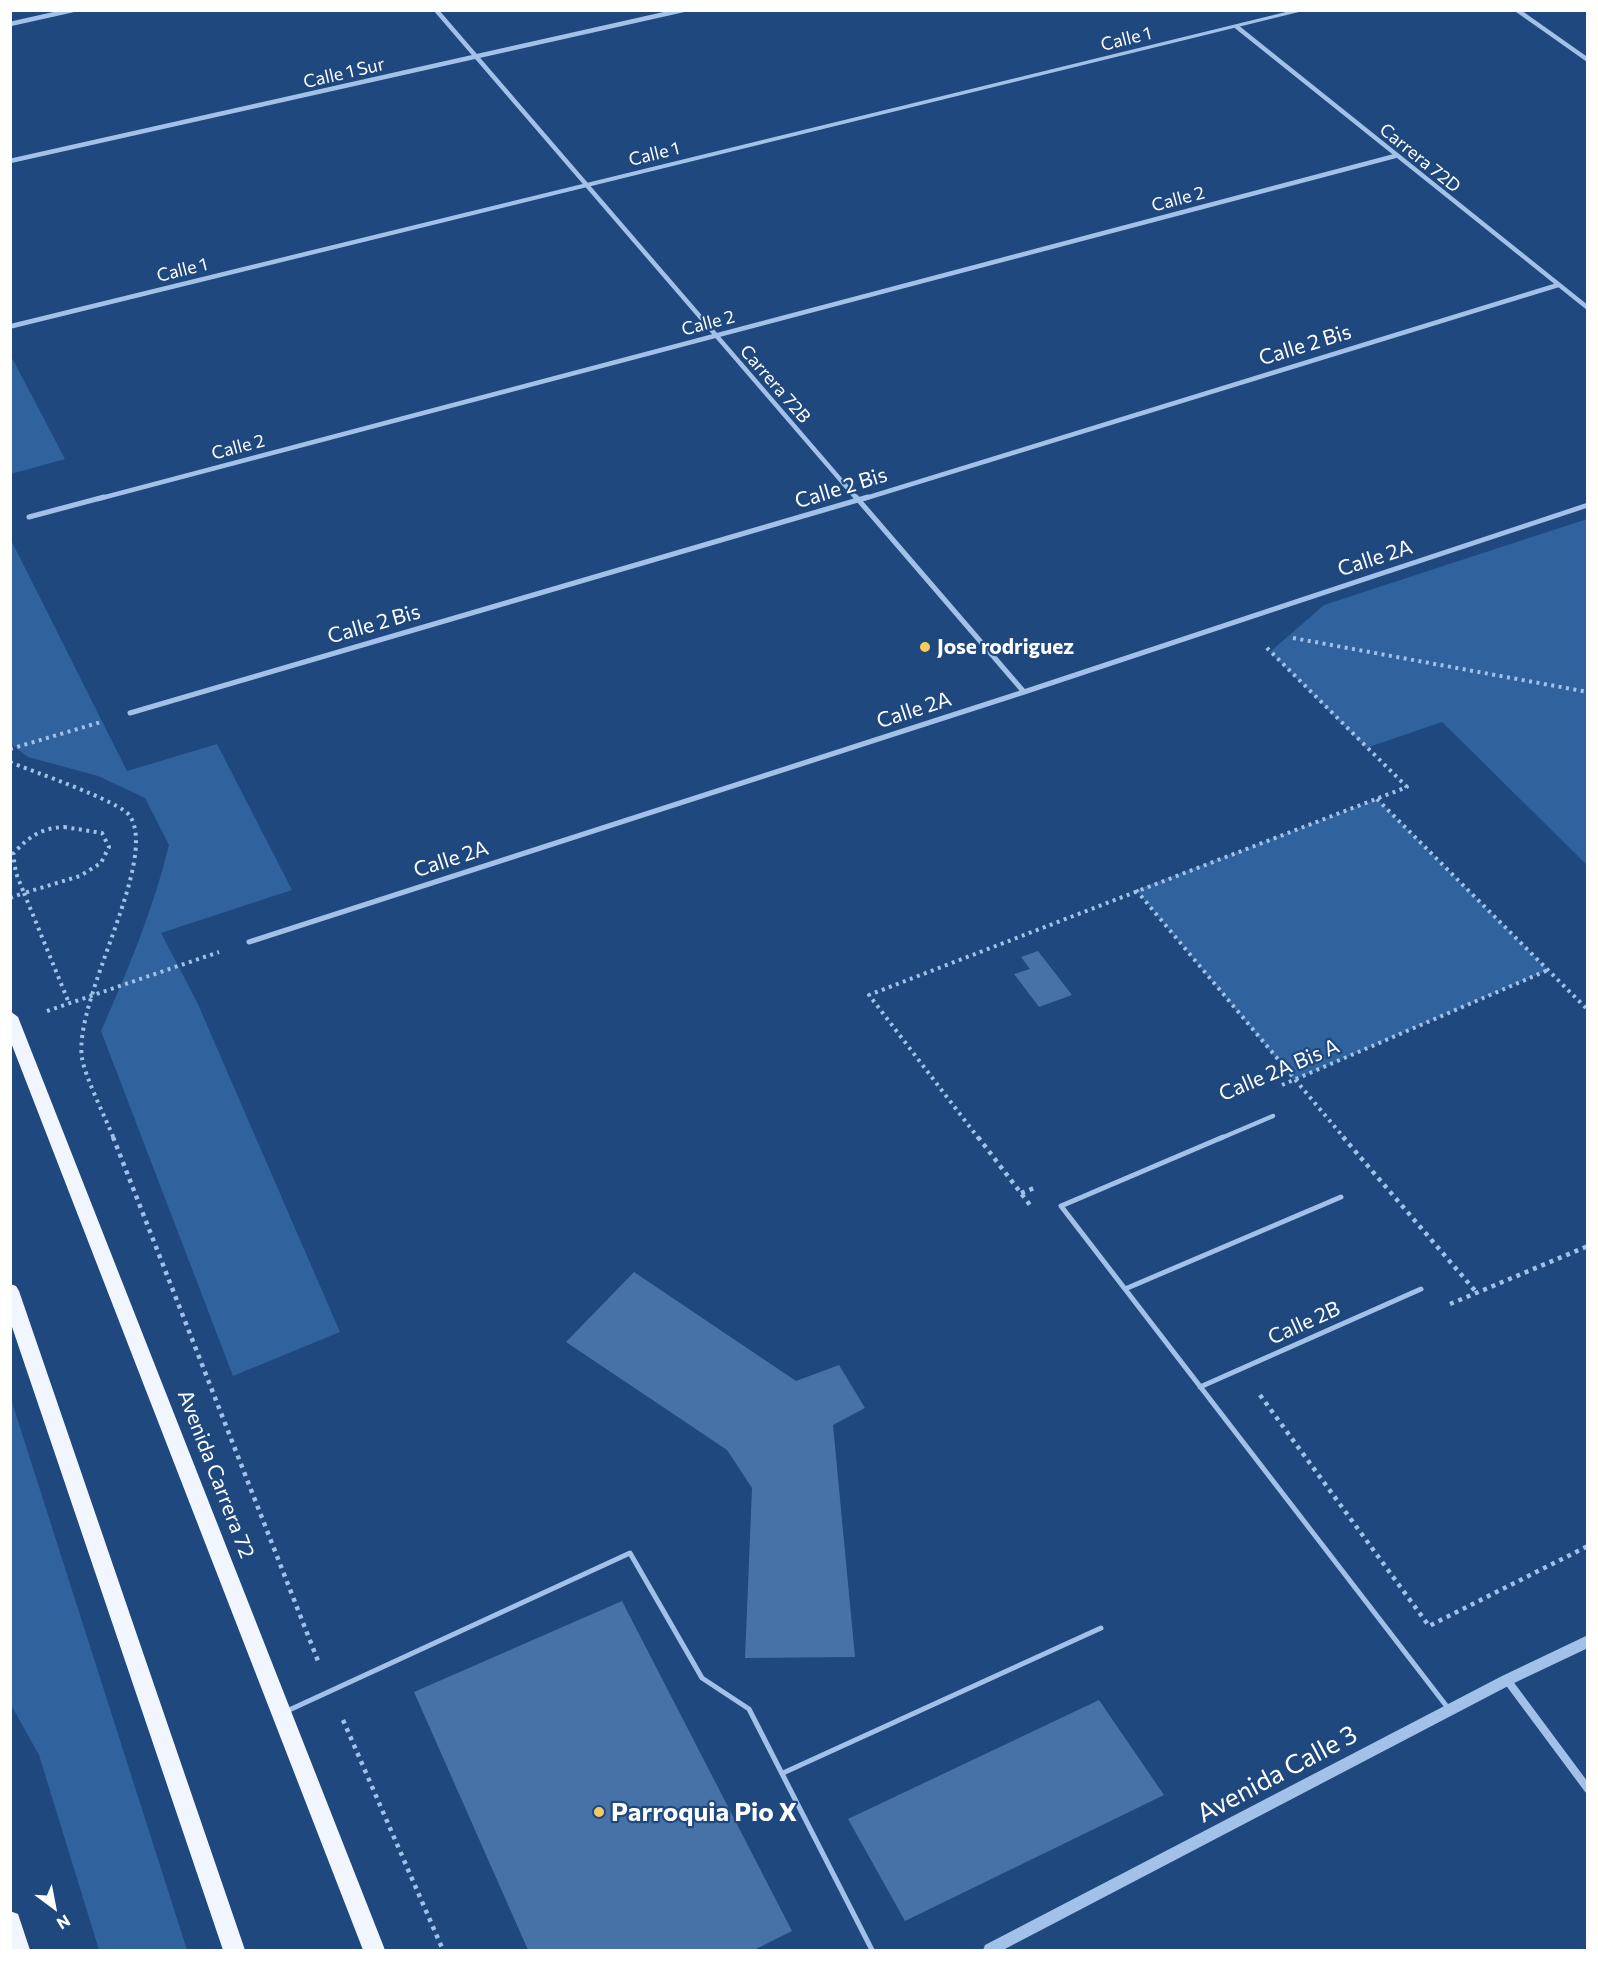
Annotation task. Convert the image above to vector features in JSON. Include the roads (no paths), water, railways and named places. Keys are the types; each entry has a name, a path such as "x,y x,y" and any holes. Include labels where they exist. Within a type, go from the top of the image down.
{"highway":[{"name":"Avenida Carrera 72","path":"12,1020 374,1950"},
{"path":"10,1291 89,1531 234,1950"},
{"path":"10,1922 19,1950"}],"street":[{"path":"10,24 73,10"},
{"name":"Carrera 72B","path":"436,10 1024,692"},
{"name":"Calle 1 Sur","path":"10,161 683,10"},
{"name":"Calle 1","path":"10,327 1304,10"},
{"path":"1518,10 1587,60"},
{"name":"Carrera 72D","path":"1237,27 1587,308"},
{"name":"Calle 2","path":"29,517 1395,156"},
{"name":"Calle 2 Bis","path":"130,713 859,500 1558,285"},
{"name":"Calle 2A","path":"249,942 1024,692 1587,505"},
{"name":"Avenida Calle 3","path":"990,1950 1507,1680 1587,1641"},
{"path":"1507,1680 1587,1788"}],"lane":[{"path":"1273,1116 1061,1206 1450,1711"},
{"path":"1125,1289 1341,1197"},
{"name":"Calle 2B","path":"1200,1387 1421,1289"},
{"path":"282,1714 630,1553 702,1678 749,1709 872,1950"},
{"path":"783,1773 1101,1628"}],"place":[{"name":"Jose rodriguez","path":"925,647"},
{"name":"Parroquia Pio X","path":"599,1812"}]}
